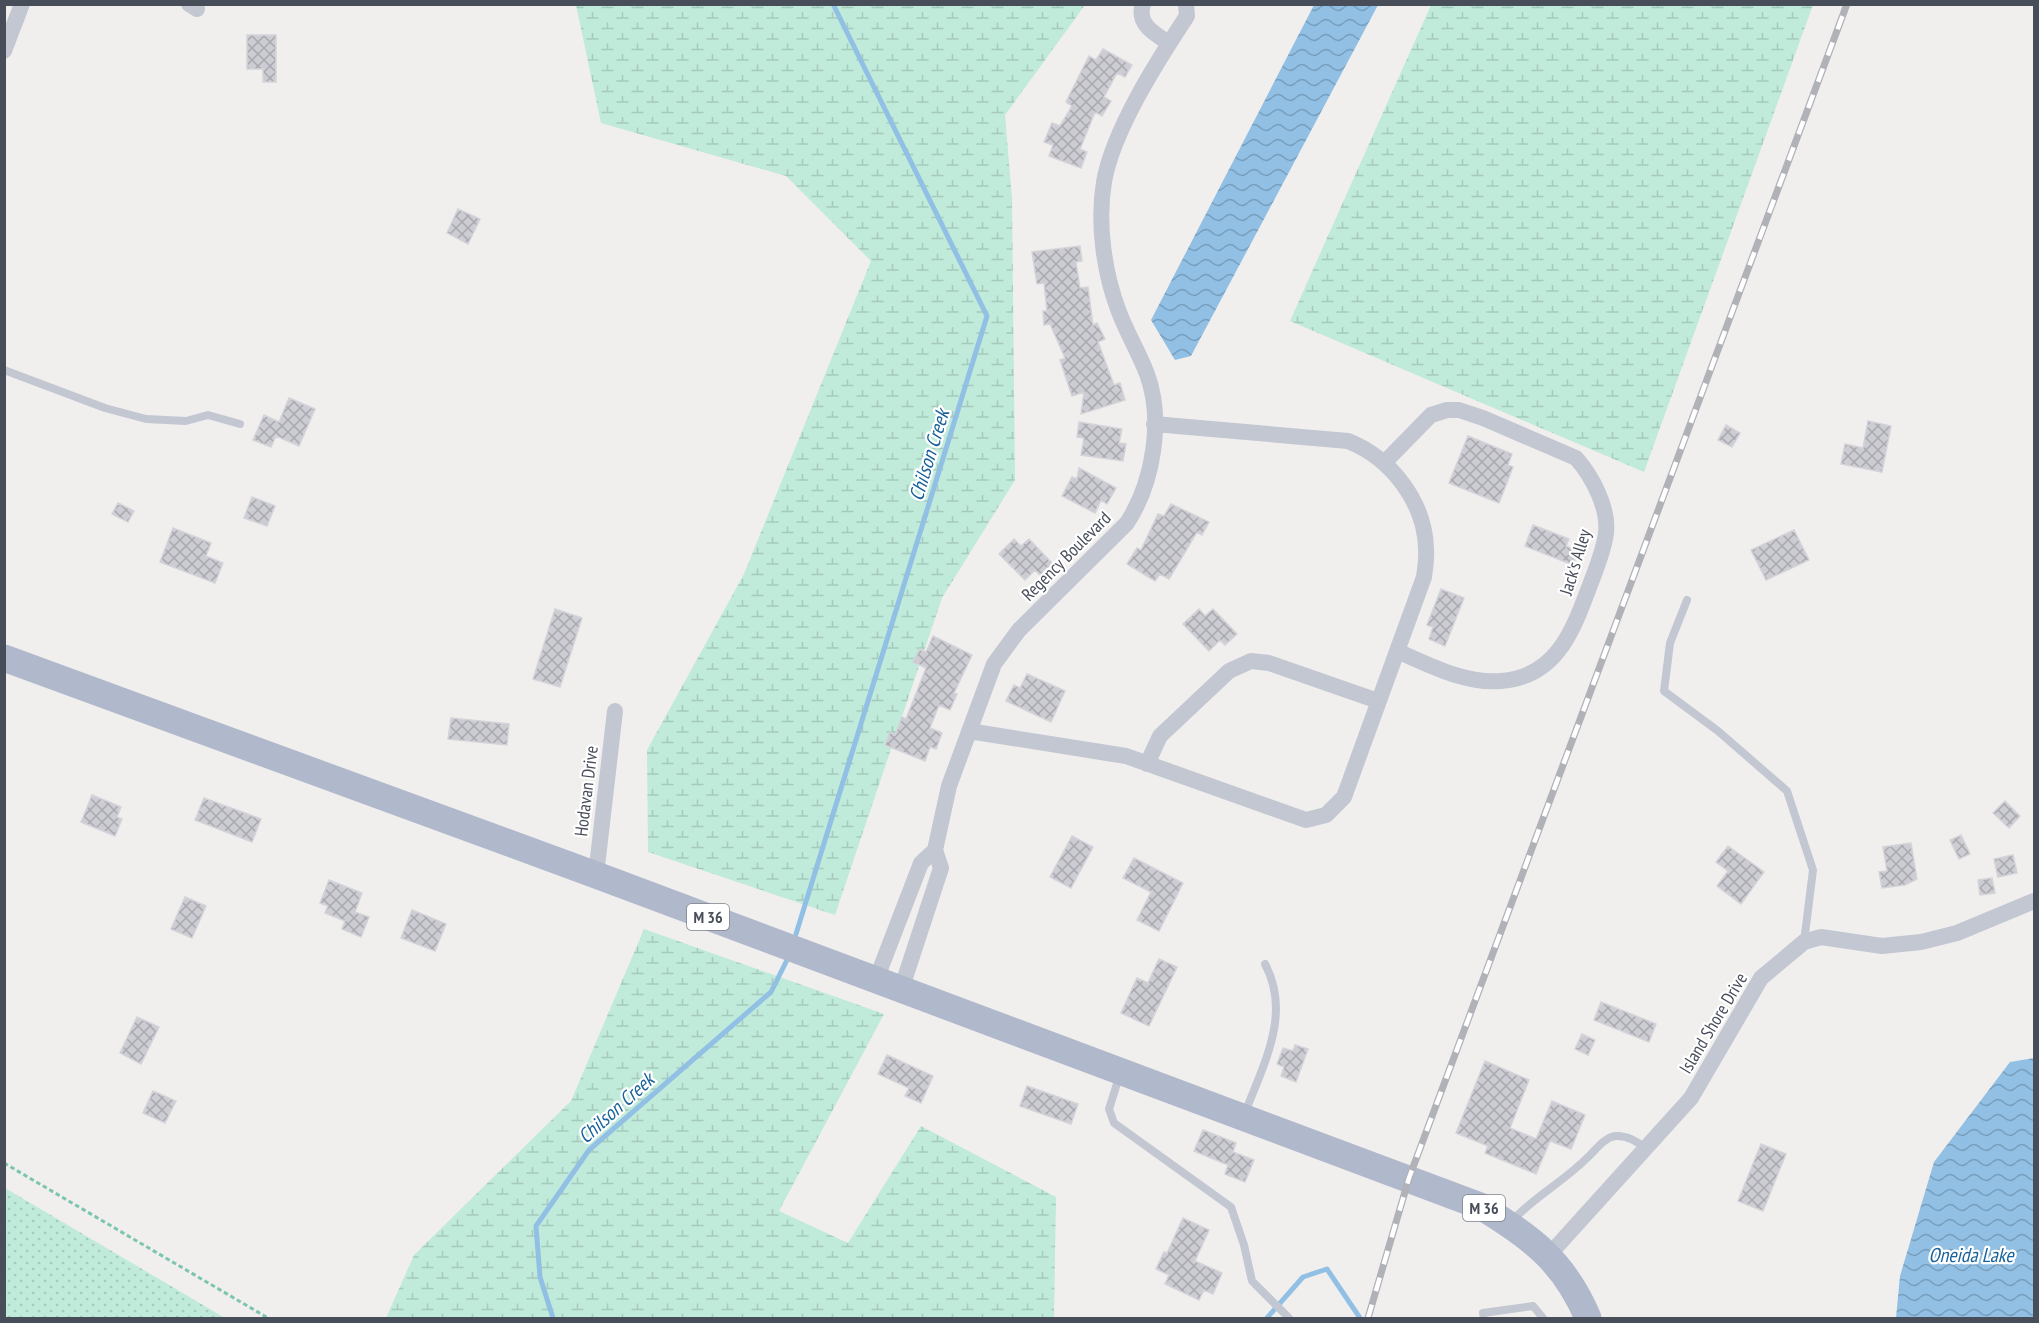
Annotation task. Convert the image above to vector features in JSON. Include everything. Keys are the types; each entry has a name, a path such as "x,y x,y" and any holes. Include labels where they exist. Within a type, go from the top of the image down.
{"main road":[{"name":"M 36","path":"4,658 596,875 1480,1206 1510,1224 1549,1255 1568,1281 1588,1318"}],"street":[{"path":"4,51 22,4"},
{"path":"1143,4 1141,17 1147,27 1169,44"},
{"name":"Regency Boulevard","path":"888,985 941,868 935,850 949,786 994,664 1019,630 1114,538 1137,507 1149,471 1155,424 1148,375 1119,313 1111,288 1105,254 1103,199 1109,163 1120,133 1187,16 1186,4"},
{"name":"Jack's Alley","path":"1384,463 1431,415 1459,410 1576,458 1585,469 1600,500 1606,532 1574,628 1558,655 1542,668 1501,681 1472,680 1396,651"},
{"path":"969,731 1101,751 1147,764 1305,820 1316,819 1335,808 1344,797 1424,577 1426,549 1423,528 1410,496 1393,469 1364,447 1348,441 1155,424"},
{"path":"1147,764 1160,736 1229,671 1245,662 1269,663 1378,701"},
{"name":"Hodavan Drive","path":"596,875 615,711"},
{"name":"Regency Boulevard","path":"888,985 921,863 935,850"},
{"path":"1804,942 1821,937 1882,946 1921,942 1957,933 2034,901"},
{"name":"Island Shore Drive","path":"1549,1255 1691,1098 1761,978 1804,942"}],"lane":[{"path":"4,370 105,408 146,419 186,421 208,415 240,424"},
{"path":"1687,600 1670,643 1664,691 1718,731 1787,791 1814,870 1804,942"},
{"path":"1244,1116 1278,1019 1276,996 1265,964"},
{"path":"1121,1071 1110,1109 1114,1123 1231,1207 1238,1222 1252,1281 1264,1297 1289,1317"},
{"path":"1510,1224 1532,1200 1566,1178 1606,1139 1616,1136 1630,1138 1646,1148"},
{"path":"1484,1318 1483,1313 1533,1306 1543,1318"}],"path":[{"path":"4,1163 268,1318"}],"green space":[{"path":"576,5 1085,5 1005,115 1012,198 1015,480 942,598 835,915 648,852 647,750 744,574 871,261 786,176 601,123"},
{"path":"1431,5 1813,5 1644,472 1290,321"},
{"path":"644,929 884,1014 779,1211 848,1243 921,1126 1056,1197 1054,1318 386,1318 414,1255 571,1101"},
{"path":"5,1188 225,1318 5,1318"}],"water":[{"path":"1314,5 1378,5 1191,356 1175,360 1151,320"},
{"name":"Oneida Lake","path":"2034,1058 2034,1318 1896,1318 1900,1276 1934,1162 2010,1062"}],"building":[{"path":"247,35 276,35 276,82 263,82 263,69 247,69"},
{"path":"1103,49 1132,65 1125,77 1117,73 1104,97 1111,101 1102,116 1095,112 1080,149 1087,152 1081,168 1049,156 1053,145 1044,142 1052,123 1060,126 1072,106 1066,102 1089,56 1096,60"},
{"path":"458,209 480,219 468,244 447,233"},
{"path":"1080,246 1082,261 1076,262 1080,288 1088,287 1093,325 1097,323 1105,339 1098,342 1114,385 1120,383 1125,400 1081,414 1084,392 1072,396 1060,360 1065,358 1050,324 1044,325 1043,311 1047,311 1044,283 1037,284 1032,252"},
{"path":"289,398 315,409 299,446 276,436 271,447 253,440 264,415 279,422"},
{"path":"1868,421 1891,426 1882,472 1841,464 1845,444 1863,448"},
{"path":"1079,422 1122,429 1119,443 1126,444 1123,461 1081,455 1084,438 1077,437"},
{"path":"1726,425 1740,433 1732,447 1718,440"},
{"path":"1468,436 1512,454 1508,465 1513,467 1499,503 1449,483"},
{"path":"1079,468 1116,488 1107,504 1101,500 1095,513 1062,496 1072,477 1077,479"},
{"path":"252,497 275,506 267,526 244,518"},
{"path":"118,503 134,511 128,522 112,514"},
{"path":"1171,504 1209,522 1202,535 1197,532 1169,579 1160,574 1155,581 1127,564 1137,548 1141,550 1158,514 1164,516"},
{"path":"1533,525 1569,539 1566,546 1578,551 1573,565 1525,546"},
{"path":"173,528 211,543 206,556 223,563 215,583 160,562"},
{"path":"1794,530 1809,560 1766,580 1751,550"},
{"path":"1014,539 1021,546 1029,539 1052,563 1040,575 1035,570 1025,580 999,554"},
{"path":"1441,589 1464,598 1445,646 1429,639 1433,627 1427,625"},
{"path":"555,609 582,618 560,687 533,679"},
{"path":"1199,609 1205,616 1213,609 1237,634 1225,645 1220,640 1209,651 1183,624"},
{"path":"933,636 972,655 954,693 957,694 950,710 939,705 930,728 942,733 936,749 930,747 925,761 885,745 890,732 895,735 902,717 906,719 926,668 913,662 920,649 926,652"},
{"path":"1027,674 1065,691 1051,722 1006,701 1014,685 1020,688"},
{"path":"451,718 509,724 507,745 448,739"},
{"path":"92,795 121,807 117,817 122,819 115,836 81,822"},
{"path":"204,798 261,819 252,842 195,820"},
{"path":"2005,801 2020,816 2009,828 1993,813"},
{"path":"1961,835 1970,854 1959,859 1950,840"},
{"path":"1072,836 1093,847 1071,888 1050,877"},
{"path":"1911,843 1917,879 1905,885 1882,888 1879,872 1887,871 1883,847"},
{"path":"1728,846 1764,872 1741,904 1717,886 1728,871 1716,862"},
{"path":"2013,855 2017,873 1998,877 1994,859"},
{"path":"1134,858 1183,883 1159,931 1137,920 1151,892 1123,878"},
{"path":"1992,878 1995,893 1980,895 1978,880"},
{"path":"329,880 362,893 355,912 369,917 361,937 342,929 345,921 325,913 328,906 320,903"},
{"path":"185,897 206,906 192,938 171,929"},
{"path":"412,910 446,924 435,951 401,938"},
{"path":"1159,959 1177,967 1149,1026 1121,1013 1137,978 1148,983"},
{"path":"1601,1002 1656,1024 1649,1042 1594,1020"},
{"path":"137,1017 159,1027 141,1064 120,1053"},
{"path":"1582,1034 1595,1040 1588,1055 1575,1049"},
{"path":"1295,1045 1308,1049 1296,1082 1281,1076 1284,1067 1277,1064 1283,1048 1293,1051"},
{"path":"887,1055 933,1076 921,1103 905,1096 909,1088 878,1074"},
{"path":"1485,1061 1529,1080 1510,1128 1536,1139 1552,1101 1585,1115 1571,1149 1550,1141 1536,1174 1485,1153 1488,1146 1456,1133"},
{"path":"1027,1086 1078,1104 1071,1124 1020,1106"},
{"path":"153,1091 176,1101 165,1123 143,1113"},
{"path":"1203,1130 1236,1143 1233,1152 1254,1160 1245,1182 1225,1174 1228,1165 1194,1151"},
{"path":"1761,1144 1786,1154 1763,1211 1738,1201"},
{"path":"1183,1218 1209,1230 1195,1261 1222,1273 1213,1294 1204,1290 1199,1300 1165,1284 1169,1275 1156,1269 1164,1252 1167,1253"}],"waterway":[{"name":"Chilson Creek","path":"796,934 987,316 833,4"},
{"name":"Chilson Creek","path":"553,1318 540,1277 536,1226 589,1150 771,992 789,956"},
{"name":"Chilson Creek","path":"1267,1318 1303,1277 1327,1269 1360,1318"}],"railway":[{"path":"1368,1318 1409,1178 1847,4"}]}
